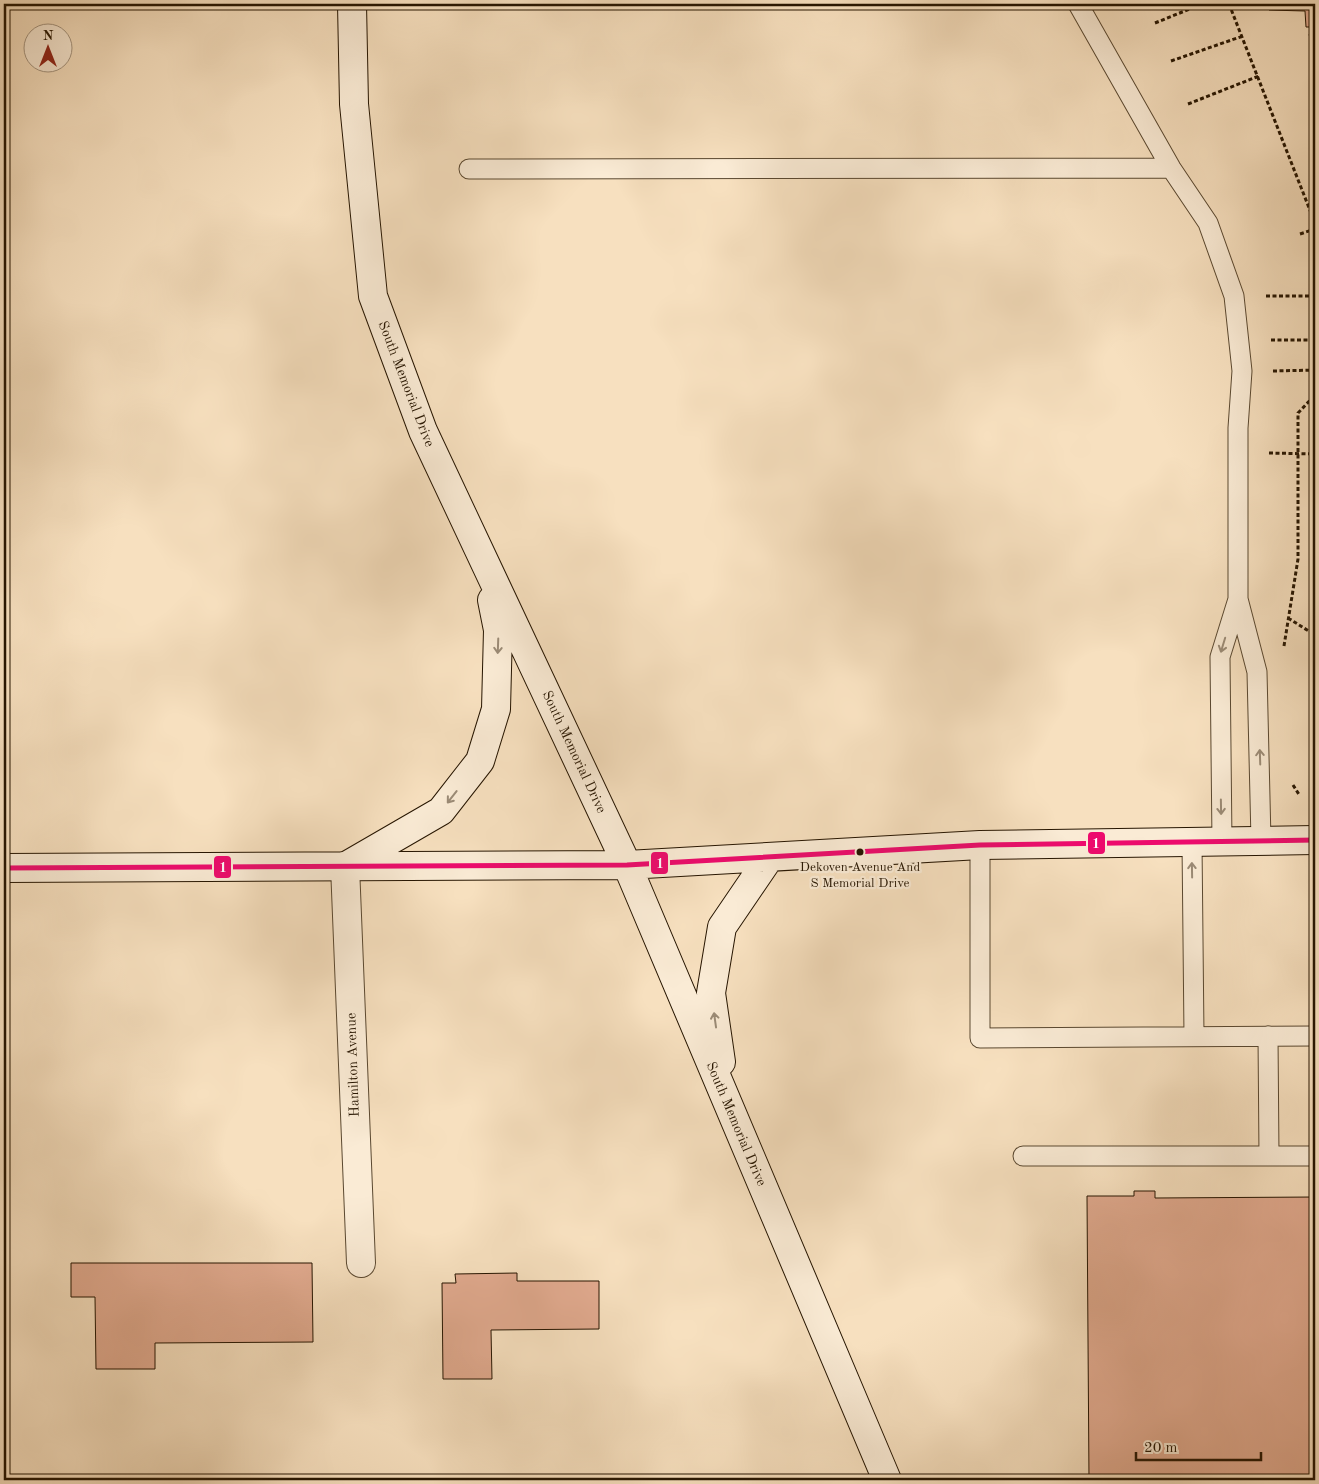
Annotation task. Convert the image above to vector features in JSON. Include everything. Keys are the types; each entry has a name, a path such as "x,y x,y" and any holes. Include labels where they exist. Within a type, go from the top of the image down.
{"main road":[{"name":"South Memorial Drive","path":"352,4 354,104 373,296 423,431 627,865 887,1480"},
{"path":"345,866 441,811 480,761 496,708 498,630 484,564"},
{"path":"4,868 627,865 980,845 1315,840"},
{"path":"727,1103 711,993 722,927 769,858"},
{"name":"Hamilton Avenue","path":"345,866 360,1263"}],"lane":[{"path":"1078,4 1171,168 1208,222 1234,296 1242,371 1238,428 1238,599 1257,672 1261,840"},
{"path":"469,169 1171,168"},
{"path":"1222,842 1220,657 1238,599"},
{"path":"1192,842 1194,1036"},
{"path":"980,845 980,1038 1315,1036"},
{"path":"1268,1036 1269,1156"},
{"path":"1023,1156 1315,1156"}],"path":[{"path":"1155,23 1202,4"},
{"path":"1229,4 1259,76 1315,223"},
{"path":"1309,36 1315,34"},
{"path":"1171,61 1243,36"},
{"path":"1188,104 1259,76"},
{"path":"1300,234 1315,229"},
{"path":"1234,296 1315,296"},
{"path":"1240,340 1315,340"},
{"path":"1308,370 1315,370"},
{"path":"1315,394 1298,413 1298,559 1288,618 1315,634"},
{"path":"1239,453 1297,452 1315,454"}],"building":[{"path":"1266,4 1315,4 1315,27 1306,27 1305,11 1269,10"},
{"path":"1134,1191 1155,1191 1155,1198 1315,1197 1315,1480 1089,1480 1087,1196 1134,1196"},
{"path":"71,1263 312,1263 313,1342 155,1343 155,1369 96,1369 95,1297 71,1297"},
{"path":"517,1273 517,1281 599,1281 599,1329 491,1330 492,1379 443,1379 442,1283 456,1283 455,1274"}],"transit line":[{"name":"1","path":"4,868 627,865 980,845 1315,840"}],"place":[{"name":"Dekoven Avenue And S Memorial Drive","path":"860,852"}]}
